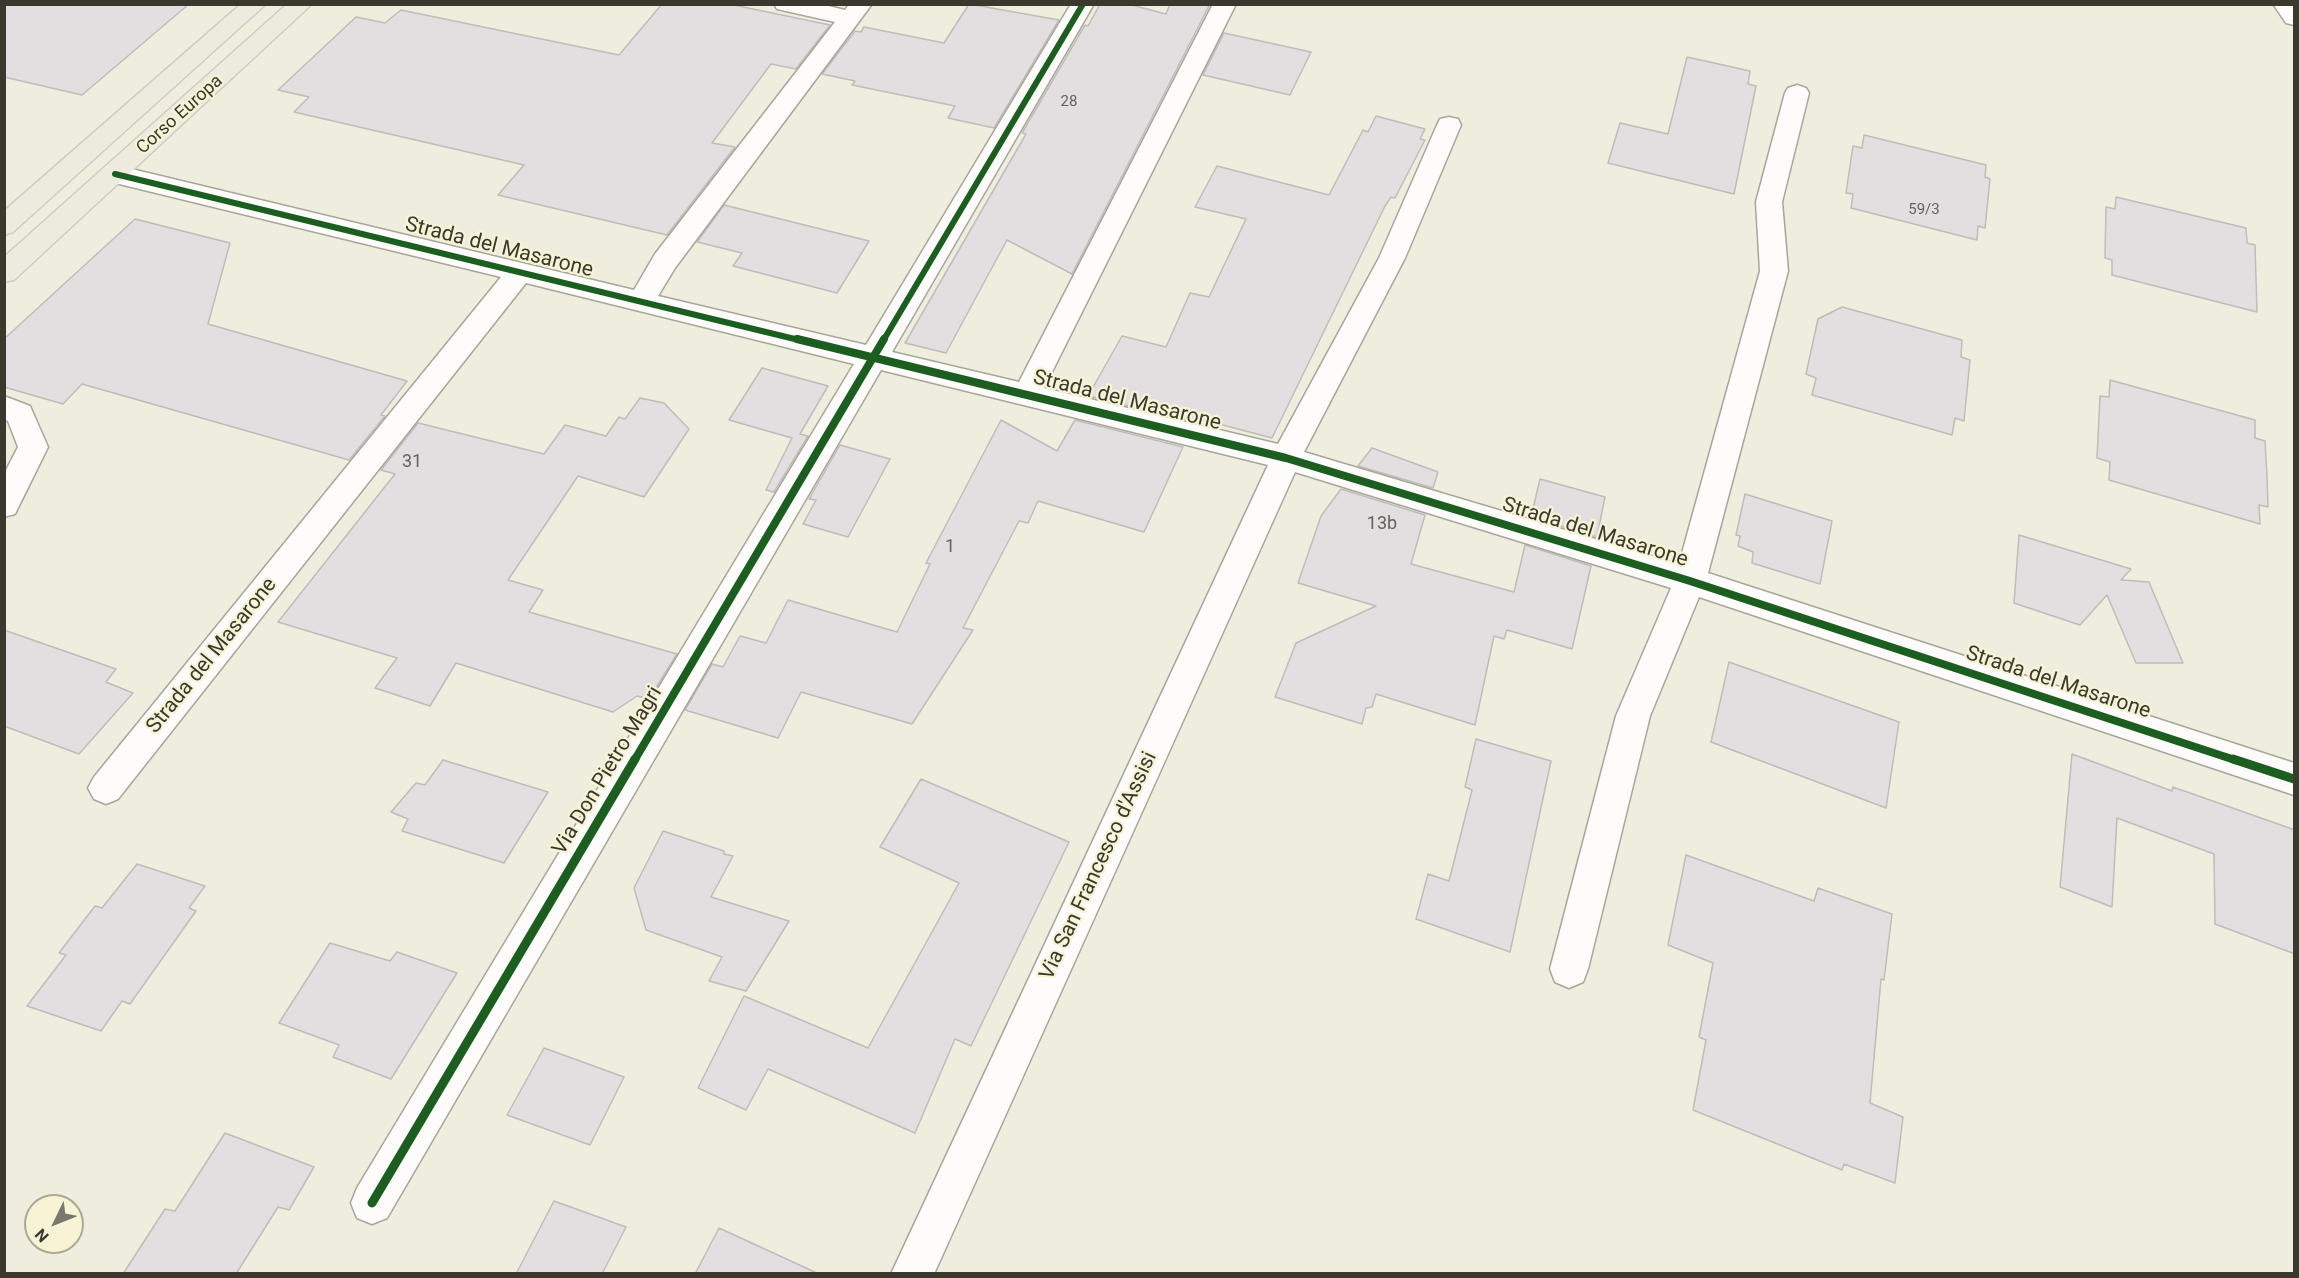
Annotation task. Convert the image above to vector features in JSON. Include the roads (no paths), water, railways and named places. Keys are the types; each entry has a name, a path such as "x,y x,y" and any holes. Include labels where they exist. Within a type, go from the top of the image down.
{"main road":[{"name":"Corso Europa","path":"4,226 255,4"},
{"name":"Corso Europa","path":"4,273 301,4"}],"street":[{"path":"785,4 856,11"},
{"path":"875,357 1083,4"},
{"name":"Strada del Masarone","path":"1026,396 1225,4"},
{"path":"2284,4 2295,18"},
{"path":"641,301 665,261 856,11"},
{"name":"Strada del Masarone","path":"1569,969 1633,716 1690,581 1774,271 1769,202 1797,93"},
{"path":"1286,458 1392,258 1449,125"},
{"name":"Strada del Masarone","path":"115,174 1286,458 1690,581 2295,779"},
{"name":"Strada del Masarone","path":"106,788 521,271"},
{"name":"Via Don Pietro Magri","path":"372,1203 875,357"},
{"path":"4,407 20,414 33,447 4,505"},
{"name":"Via San Francesco d'Assisi","path":"912,1274 1286,458"}]}
